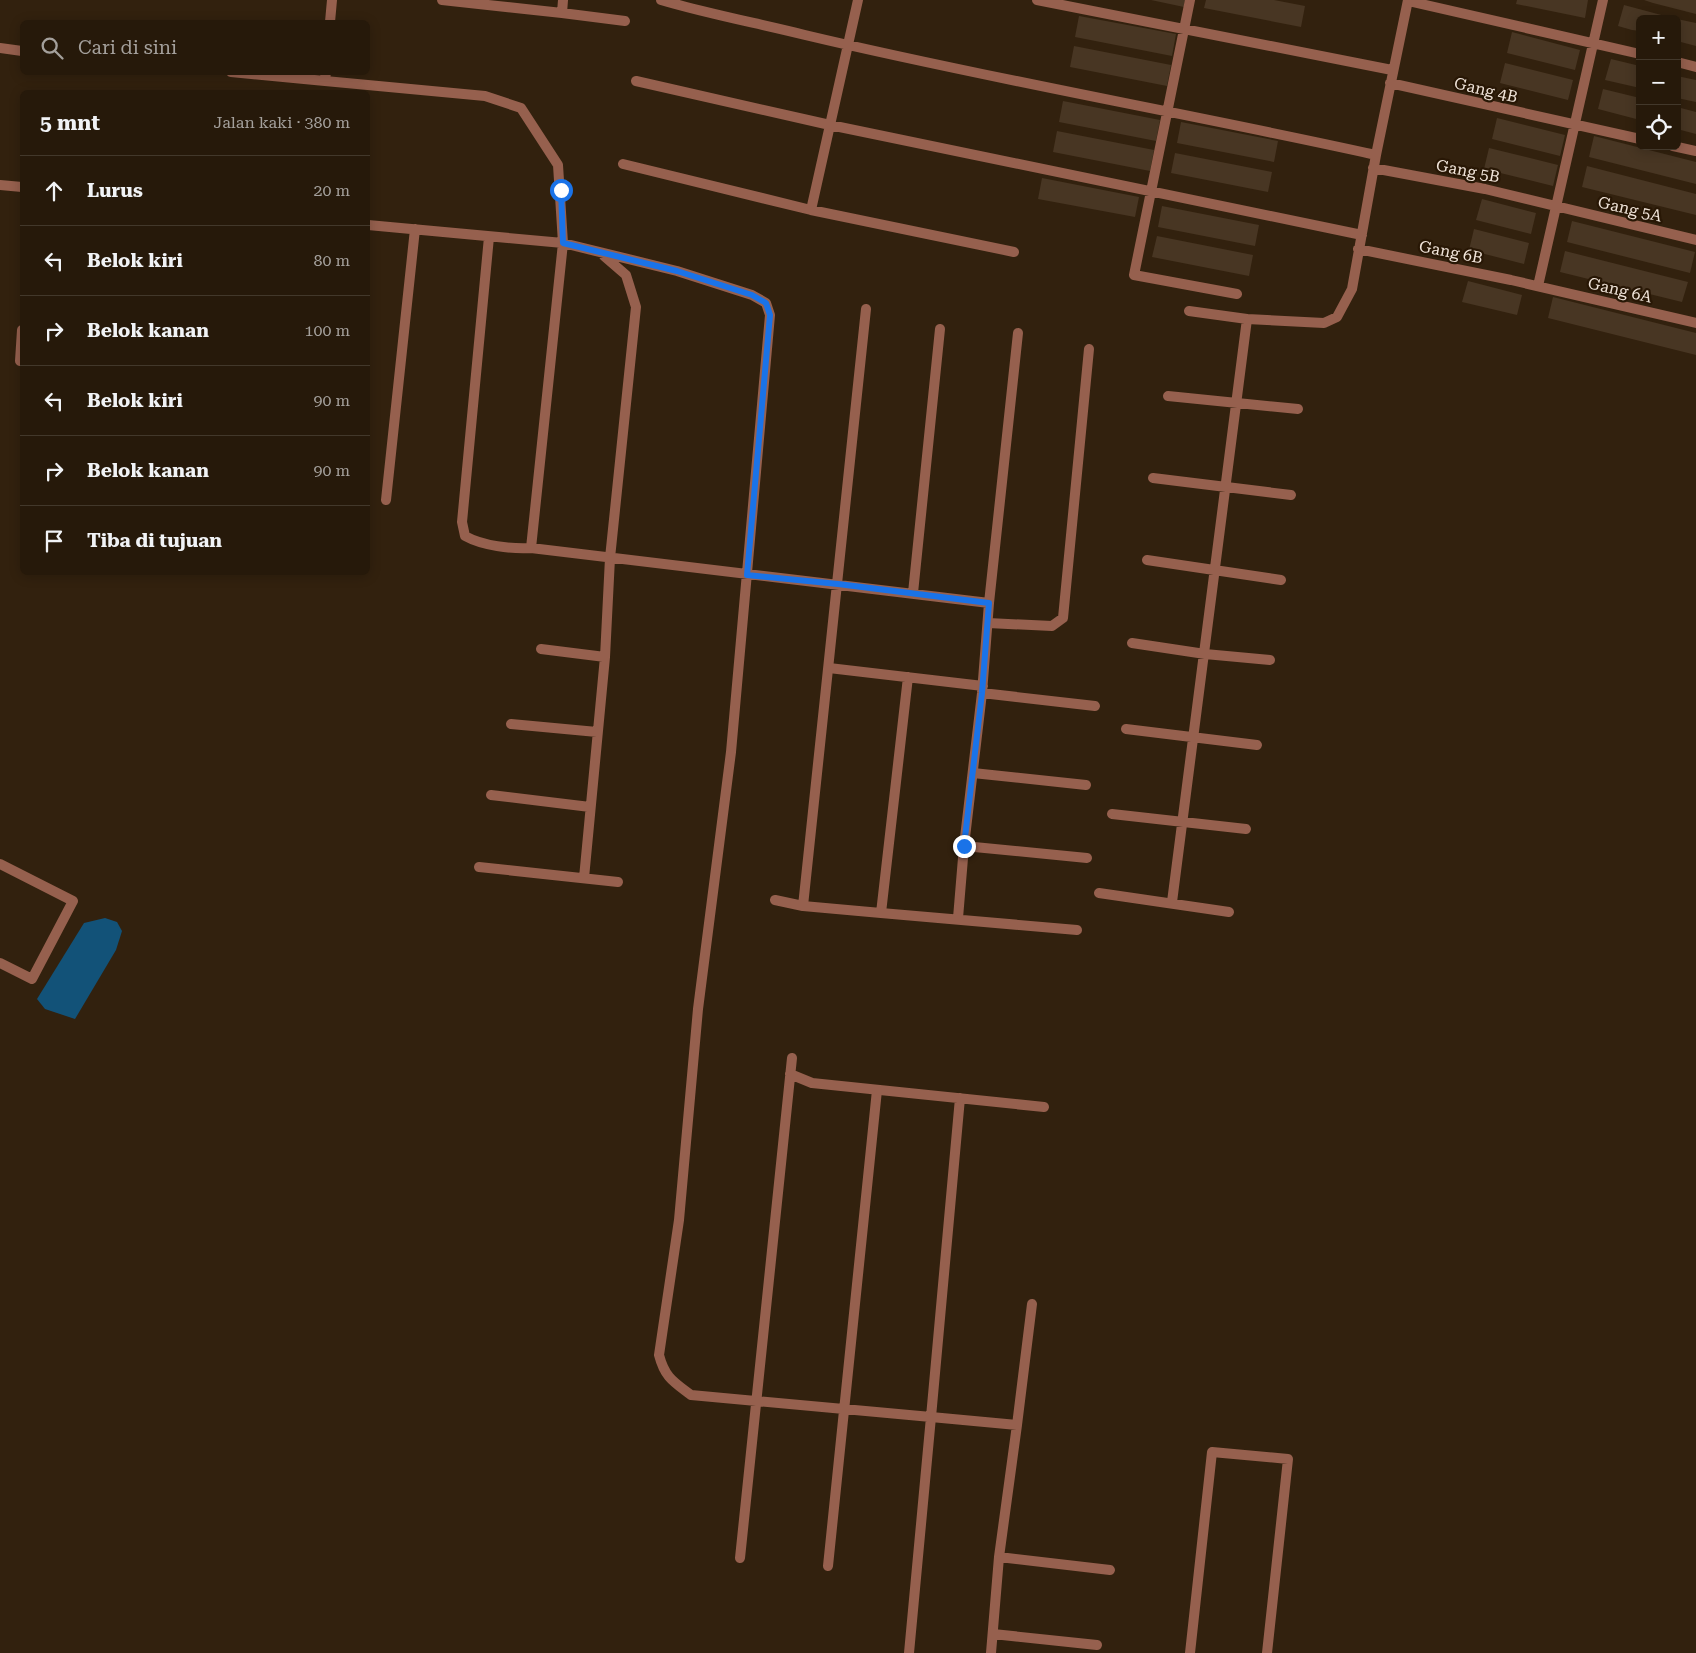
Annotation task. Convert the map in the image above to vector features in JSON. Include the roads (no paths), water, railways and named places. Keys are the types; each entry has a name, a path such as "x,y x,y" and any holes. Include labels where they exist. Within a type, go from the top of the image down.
{"street":[{"path":"330,20 332,0"},
{"path":"442,0 489,3 625,21"},
{"path":"562,13 563,0"},
{"path":"662,0 848,45 1065,92 1167,111 1376,155"},
{"path":"811,210 858,0"},
{"path":"1037,0 1392,70"},
{"path":"1190,0 1134,275 1238,294"},
{"path":"1189,311 1247,319 1324,323 1337,317 1352,289 1373,168 1408,0 1636,53"},
{"path":"1538,286 1576,126 1603,0"},
{"path":"0,48 20,51"},
{"path":"1681,63 1696,67"},
{"path":"288,75 326,77 485,96 521,108 558,164 563,243 531,548"},
{"path":"636,81 830,125 1362,235"},
{"name":"Gang 4B","path":"1390,82 1636,138"},
{"path":"1681,148 1696,151"},
{"path":"623,164 811,210 1014,252"},
{"name":"Gang 5B","path":"1373,168 1485,189 1557,207"},
{"path":"0,184 20,187"},
{"name":"Gang 5A","path":"1557,207 1696,240"},
{"path":"370,225 563,243 677,271 752,295 766,303 770,315 731,752 698,1009 679,1220 659,1356 663,1370 692,1395 715,1399 756,1399 1017,1424"},
{"path":"386,500 415,230"},
{"path":"489,237 462,522 465,536 473,540 519,549 531,548 989,603"},
{"name":"Gang 6B","path":"1358,249 1538,286"},
{"path":"584,878 605,657 610,558 636,307 626,275 602,253"},
{"name":"Gang 6A","path":"1538,286 1696,323"},
{"path":"803,906 866,309"},
{"path":"1172,902 1247,319"},
{"path":"913,593 940,329"},
{"path":"958,918 1018,333"},
{"path":"988,623 1052,626 1063,618 1089,349"},
{"path":"1168,396 1298,409"},
{"path":"1153,478 1291,494"},
{"path":"1147,560 1282,580"},
{"path":"1132,643 1205,654 1270,660"},
{"path":"541,649 605,657"},
{"path":"829,668 908,677 1095,706"},
{"path":"881,913 908,677"},
{"path":"511,724 597,732"},
{"path":"1126,729 1257,745"},
{"path":"973,773 1086,785"},
{"path":"491,795 590,807"},
{"path":"1112,814 1246,829"},
{"path":"964,846 1087,858"},
{"path":"0,864 73,901 32,980 0,963"},
{"path":"479,866 618,882"},
{"path":"1099,893 1172,902 1229,912"},
{"path":"775,900 803,906 958,918 1077,930"},
{"path":"740,1558 792,1058"},
{"path":"790,1074 812,1083 1044,1107"},
{"path":"828,1566 877,1090"},
{"path":"908,1653 960,1098"},
{"path":"991,1653 1000,1557 1032,1304"},
{"path":"1190,1653 1212,1452 1288,1459 1266,1653"},
{"path":"1000,1557 1110,1570"},
{"path":"993,1634 1097,1645"}],"water":[{"path":"105,918 117,922 122,931 116,950 75,1019 45,1009 37,999 84,923"}]}
